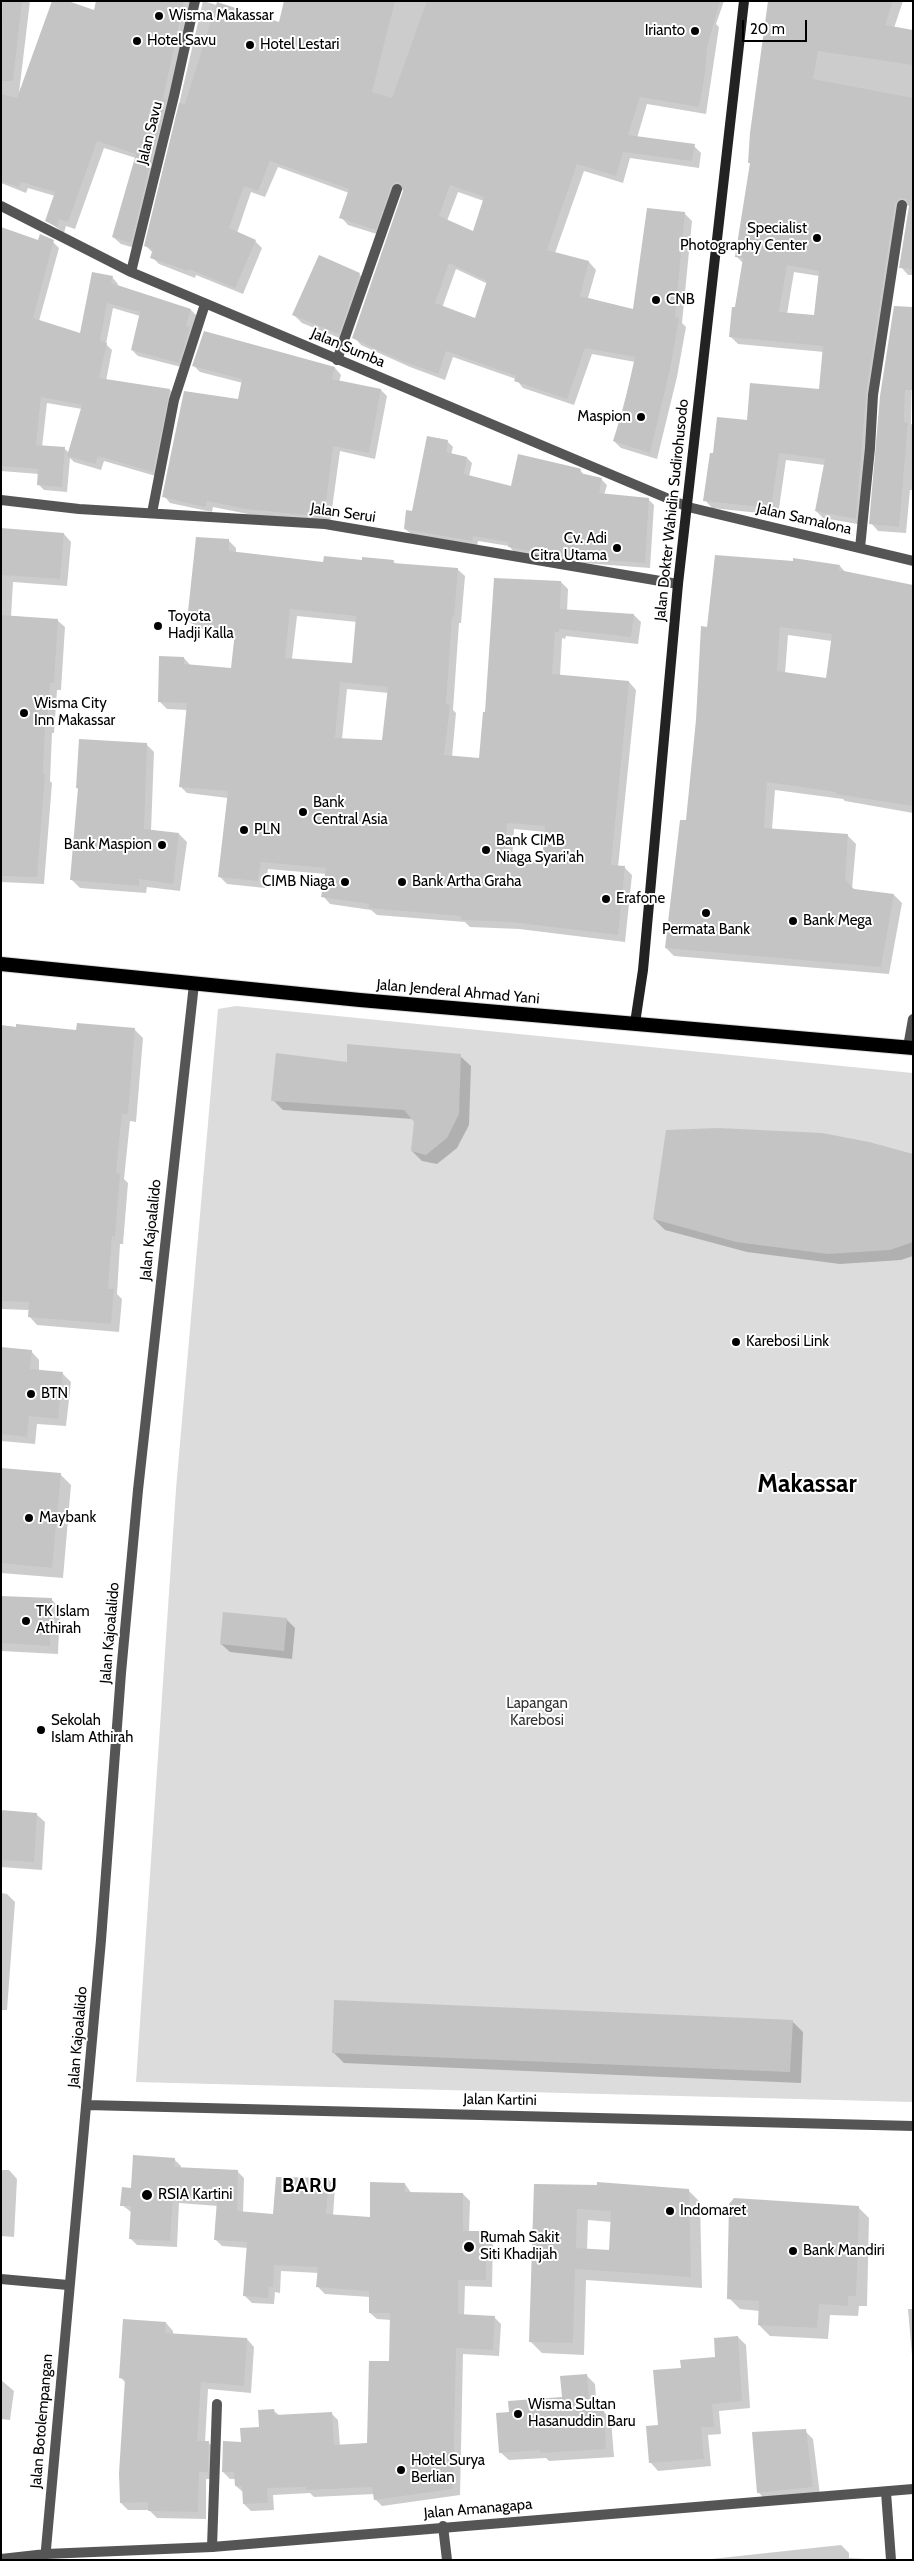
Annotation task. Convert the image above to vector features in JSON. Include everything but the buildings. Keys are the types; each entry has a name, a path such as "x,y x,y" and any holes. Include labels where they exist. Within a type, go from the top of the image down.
{"highway":[{"name":"Jalan Jenderal Ahmad Yani","path":"1,964 194,984 910,1048"}],"main road":[{"name":"Jalan Dokter Wahidin Sudirohusodo","path":"635,1023 643,970 678,584 744,1"}],"street":[{"name":"Jalan Savu","path":"131,272 195,1"},
{"path":"337,360 397,189"},
{"path":"860,548 873,395 902,205"},
{"name":"Jalan Sumba","path":"1,206 131,272 688,507"},
{"path":"152,513 174,400 205,304"},
{"name":"Jalan Serui","path":"1,500 79,509 324,524 678,584"},
{"name":"Jalan Samalona","path":"688,507 913,561"},
{"name":"Jalan Kajoalalido","path":"68,2285 87,2105 121,1673 138,1490 194,984"},
{"path":"910,1048 913,1019"},
{"name":"Jalan Kartini","path":"87,2105 913,2126"},
{"path":"1,2279 68,2285"},
{"name":"Jalan Botolempangan","path":"45,2557 68,2285"},
{"path":"212,2547 217,2404"},
{"name":"Jalan Amanagapa","path":"1,2559 212,2547 444,2526 913,2489"},
{"path":"886,2492 891,2560"},
{"path":"444,2526 447,2560"}],"green space":[{"name":"Lapangan Karebosi","path":"236,1006 913,1073 913,2102 136,2082 176,1489 218,1009"}],"place":[{"name":"Wisma Makassar","path":"159,16"},
{"name":"Irianto","path":"695,31"},
{"name":"Hotel Savu","path":"137,41"},
{"name":"Hotel Lestari","path":"250,45"},
{"name":"Specialist Photography Center","path":"817,238"},
{"name":"CNB","path":"656,300"},
{"name":"Maspion","path":"641,417"},
{"name":"Cv. Adi Citra Utama","path":"617,548"},
{"name":"Toyota Hadji Kalla","path":"158,626"},
{"name":"Wisma City Inn Makassar","path":"24,713"},
{"name":"Bank Central Asia","path":"303,812"},
{"name":"PLN","path":"244,830"},
{"name":"Bank Maspion","path":"162,845"},
{"name":"Bank CIMB Niaga Syari'ah","path":"486,850"},
{"name":"CIMB Niaga","path":"345,882"},
{"name":"Bank Artha Graha","path":"402,882"},
{"name":"Erafone","path":"606,899"},
{"name":"Permata Bank","path":"706,913"},
{"name":"Bank Mega","path":"793,921"},
{"name":"Karebosi Link","path":"736,1342"},
{"name":"BTN","path":"31,1394"},
{"name":"Maybank","path":"29,1518"},
{"name":"TK Islam Athirah","path":"26,1621"},
{"name":"Sekolah Islam Athirah","path":"41,1730"},
{"name":"RSIA Kartini","path":"147,2195"},
{"name":"Indomaret","path":"670,2211"},
{"name":"Rumah Sakit Siti Khadijah","path":"469,2247"},
{"name":"Bank Mandiri","path":"793,2251"},
{"name":"Wisma Sultan Hasanuddin Baru","path":"518,2414"},
{"name":"Hotel Surya Berlian","path":"401,2470"}],"district":[{"name":"Makassar","path":"807,1485"},
{"name":"BARU","path":"310,2186"}]}
